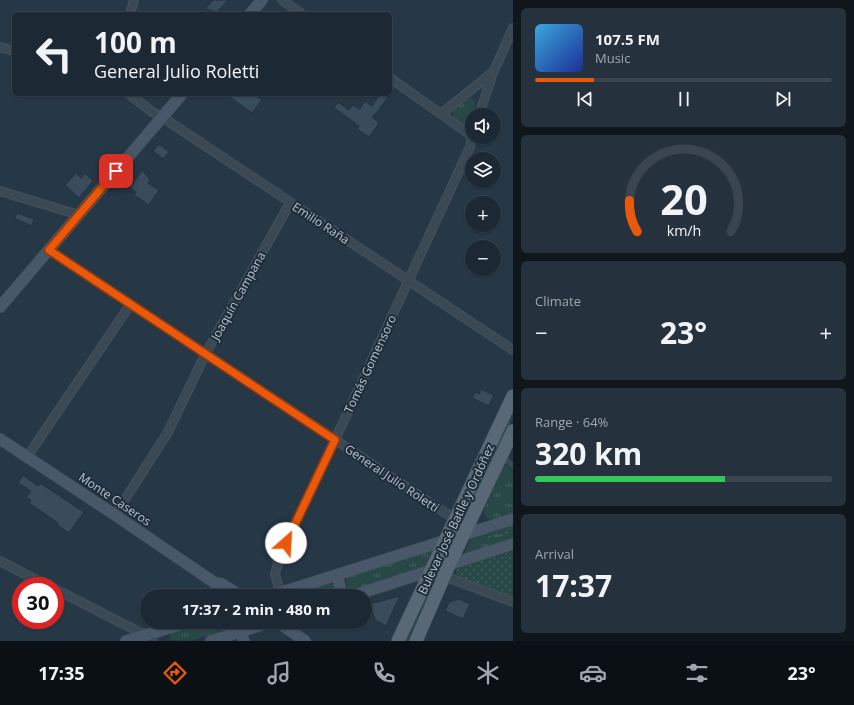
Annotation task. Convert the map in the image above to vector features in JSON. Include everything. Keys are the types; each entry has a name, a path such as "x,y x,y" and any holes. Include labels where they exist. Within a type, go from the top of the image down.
{"main road":[{"name":"Bulevar José Batlle y Ordóñez","path":"398,641 513,396"},
{"name":"Bulevar José Batlle y Ordóñez","path":"416,641 447,571 513,431"}],"street":[{"path":"131,12 134,0"},
{"path":"252,12 262,0"},
{"path":"282,0 299,12"},
{"path":"481,108 493,73 510,44 513,28"},
{"path":"0,47 12,50"},
{"path":"440,114 493,73"},
{"path":"392,79 465,131"},
{"name":"Emilio Raña","path":"132,96 151,111 513,350"},
{"path":"0,307 180,96"},
{"name":"Tomás Gomensoro","path":"275,589 277,563 471,144"},
{"path":"0,191 79,215"},
{"name":"Joaquín Campana","path":"115,514 168,432 206,353 290,203"},
{"name":"General Julio Roletti","path":"49,250 456,520"},
{"path":"27,457 130,305"},
{"name":"Monte Caseros","path":"0,439 115,514 215,583 219,589"},
{"path":"291,589 513,519"},
{"path":"372,590 431,571 447,571 513,544"},
{"path":"0,561 31,577"},
{"path":"447,571 513,602"},
{"path":"337,575 340,589"},
{"name":"Monte Caseros","path":"215,583 222,584 230,589"},
{"path":"64,594 149,638"},
{"path":"126,641 149,638 172,629"},
{"path":"288,629 305,641"},
{"path":"211,641 241,632"}],"lane":[{"path":"501,455 513,466"}],"green space":[{"path":"470,98 475,101 474,108 465,108 465,126 453,117 452,111"},
{"path":"513,406 513,417 462,528 458,528 457,527"},
{"path":"505,465 513,472 513,513 495,519 487,518 484,509"},
{"path":"513,525 513,540 464,555 471,538"},
{"path":"432,550 433,552 424,568 358,589 348,588 346,580 347,577"},
{"path":"513,551 513,598 458,577 456,574 459,567"},
{"path":"435,577 437,577 437,580 409,641 404,641"},
{"path":"329,583 332,584 334,589 310,589"},
{"path":"181,629 227,629 190,641 170,640 170,635 175,631"}],"building":[{"path":"213,0 228,0 217,12 205,9"},
{"path":"229,96 257,96 262,100 252,113"},
{"path":"379,96 389,96 372,117 379,123 369,137 357,129 359,126 334,108 338,102 349,110 353,105 360,109 365,101 372,106"},
{"path":"159,144 169,152 163,159 153,151"},
{"path":"142,170 150,180 148,183 159,190 149,205 134,195 136,192 130,188"},
{"path":"76,173 81,178 85,173 93,181 79,198 65,185"},
{"path":"17,213 34,219 32,226 15,219"},
{"path":"481,389 494,395 489,406 472,398 475,392 479,394"},
{"path":"23,475 38,486 40,483 84,512 69,533 57,525 58,523 29,503 31,500 26,497 31,491 18,483"},
{"path":"400,596 386,626 375,620 372,610 372,603"},
{"path":"459,599 470,604 463,619 445,611 449,602"}],"route":[{"path":"116,171 49,250 335,440 286,543"}]}
